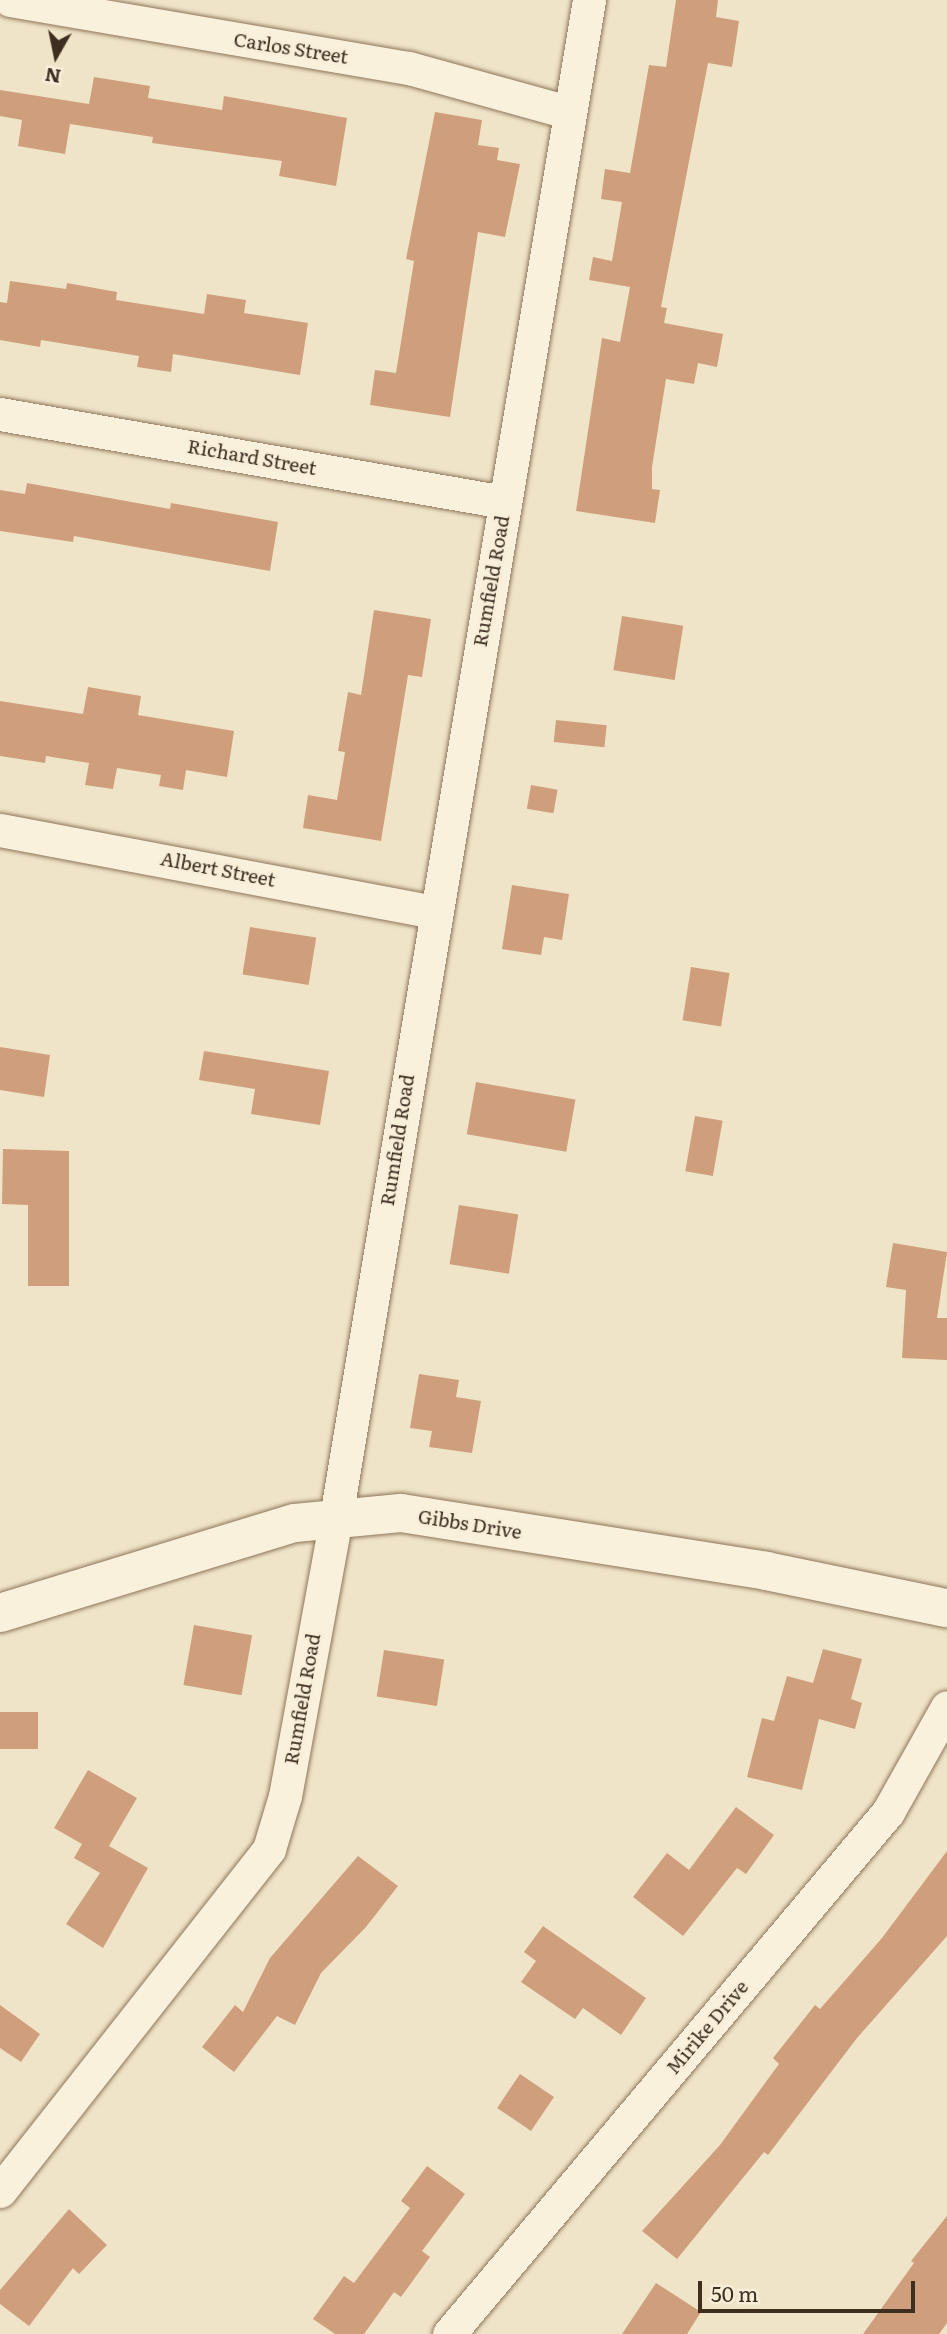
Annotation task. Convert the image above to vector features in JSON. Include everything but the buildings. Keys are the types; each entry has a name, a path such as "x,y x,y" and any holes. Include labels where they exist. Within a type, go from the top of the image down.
{"street":[{"name":"Carlos Street","path":"10,0 410,68 568,112"},
{"name":"Rumfield Road","path":"0,2190 269,1849 285,1796 336,1517 568,112 589,0"},
{"name":"Richard Street","path":"0,414 504,502"},
{"name":"Albert Street","path":"0,830 435,912"},
{"name":"Gibbs Drive","path":"0,1613 295,1523 336,1517 401,1513 766,1571 947,1608"},
{"name":"Mirike Drive","path":"449,2334 888,1812 947,1707"}]}
